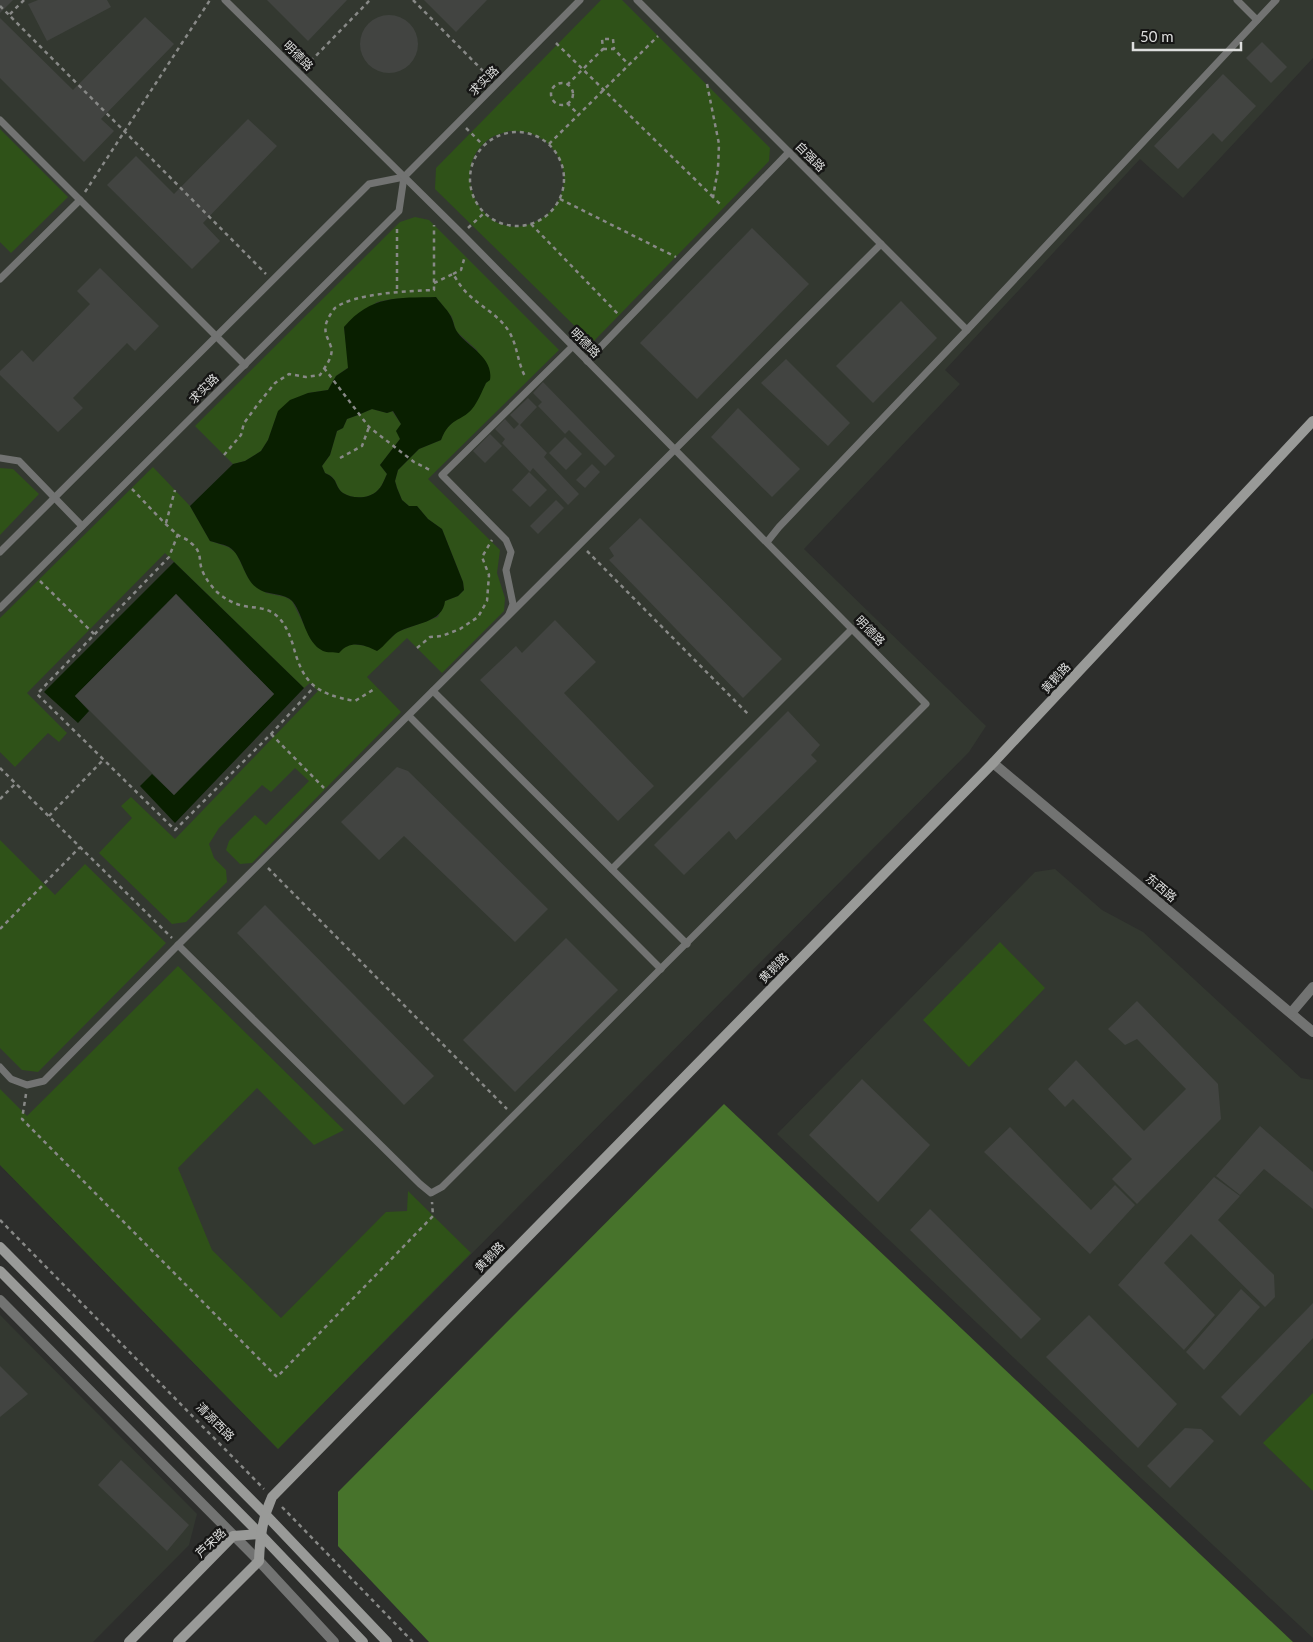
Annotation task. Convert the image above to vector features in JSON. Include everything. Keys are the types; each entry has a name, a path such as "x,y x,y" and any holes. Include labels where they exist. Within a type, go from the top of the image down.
{"street":[{"name":"黄鹅路","path":"260,1534 272,1497 993,763 1313,421"},
{"name":"东西路","path":"993,763 1313,1032"},
{"path":"1291,1013 1313,987"},
{"path":"0,1247 265,1514 387,1642"},
{"path":"0,1271 260,1534 363,1642"},
{"path":"0,1300 259,1561 334,1642"},
{"path":"178,1642 259,1561 260,1534"},
{"name":"芦宋路","path":"129,1642 233,1536 260,1534"}],"lane":[{"name":"明德路","path":"225,0 462,234 926,704 687,944"},
{"name":"求实路","path":"0,608 399,211 404,177 580,0"},
{"name":"自强路","path":"637,0 967,330"},
{"path":"1237,0 1257,20"},
{"path":"767,542 779,527 967,330 1276,0"},
{"path":"0,120 244,365"},
{"path":"587,361 788,152"},
{"path":"0,552 370,184 404,177"},
{"path":"0,279 80,200"},
{"path":"0,1067 12,1079 27,1085 44,1081 178,944 881,244"},
{"path":"509,616 512,604 506,570 511,552 506,540 442,475 573,346"},
{"path":"0,458 19,461 82,526"},
{"path":"612,869 852,629"},
{"path":"178,944 431,1193 442,1187 514,1116 687,944 433,692"},
{"path":"409,716 661,969"}],"path":[{"path":"9,15 24,0"},
{"path":"80,200 210,0"},
{"path":"299,73 370,0"},
{"path":"413,0 496,84"},
{"path":"0,6 272,280"},
{"path":"549,144 666,29"},
{"path":"603,49 602,39 613,39 614,49 629,65"},
{"path":"556,44 729,213"},
{"path":"568,84 572,90 572,97 567,103 560,104 554,101 551,92 557,84 568,84 603,49 614,49"},
{"path":"702,66 719,144 718,169 713,197"},
{"path":"567,103 579,115"},
{"path":"460,121 483,145"},
{"path":"509,132 524,132 537,136 549,144 558,156 563,170 564,185 559,199 552,210 531,224 519,226 506,225 484,213 475,201 470,186 470,171 474,157 483,145 495,136 509,132"},
{"path":"559,199 684,260"},
{"path":"462,234 484,213"},
{"path":"531,224 625,321"},
{"path":"397,225 397,292"},
{"path":"224,455 241,435 244,423 275,383 290,374 306,377 320,375 330,359 332,348 326,335 326,322 334,308 350,300 397,292 434,290 434,225"},
{"path":"434,283 461,270 465,256"},
{"path":"452,274 468,295 490,312 508,330 517,350 521,370 532,387"},
{"path":"324,368 370,427 414,462 442,475"},
{"path":"340,458 362,446 370,427"},
{"path":"126,483 178,534 192,543 200,555 201,568 217,592 230,602 244,606 259,607 273,612 284,623 302,670 314,687 339,698 355,701 376,688"},
{"path":"166,523 175,490"},
{"path":"417,648 430,637 442,636 460,629 478,617 487,601 489,575 482,557 498,532"},
{"path":"178,534 169,557 36,694 174,830 271,734 314,687"},
{"path":"580,544 757,724"},
{"path":"34,574 94,634"},
{"path":"271,734 330,794"},
{"path":"49,816 104,760"},
{"path":"0,768 178,944"},
{"path":"0,799 16,783"},
{"path":"0,929 80,847"},
{"path":"262,862 514,1116"},
{"path":"27,1085 22,1119 277,1377 433,1216 431,1193"},
{"name":"清源西路","path":"0,1220 413,1642"}],"shaded area":[{"path":"0,0 1313,0 1313,58 1183,198 1140,159 945,370 960,384 804,549 986,726 969,752 278,1449 0,1165"},
{"path":"436,297 449,313 460,336 488,364 490,380 486,383 472,409 448,427 441,440 419,449 398,470 395,481 402,500 409,506 417,506 428,519 442,529 463,582 464,590 458,596 445,601 439,614 427,621 398,632 377,651 357,644 348,646 339,653 325,652 312,642 293,602 285,597 261,590 252,584 234,551 227,546 210,541 190,506 233,464 245,461 261,451 268,440 278,411 290,400 308,393 328,390 336,376 348,368 344,327 354,317 364,309 386,300","holes":["372,409 387,413 393,411 401,424 396,431 400,439 380,465 387,474 383,483 370,496 360,497 343,493 334,480 325,473 322,466 330,455 337,431 343,428 347,419"]},
{"path":"174,562 304,688 175,823 140,786 152,774 174,795 274,694 176,594 75,696 89,711 78,723 44,692"},
{"path":"1055,869 1102,910 1143,932 1301,1078 1313,1080 1313,1638 777,1134 1035,872"},
{"path":"0,1315 197,1514 189,1545 93,1642 0,1642"}],"green space":[{"path":"601,0 622,0 770,148 769,161 592,343 435,189 436,168","holes":["509,131 533,134 549,145 560,160 564,178 559,199 553,208 535,222 516,227 499,223 485,213 475,199 470,183 471,165 479,149 494,136"]},
{"path":"0,129 68,197 11,253 0,242"},
{"path":"415,217 429,220 559,350 428,479 500,550 497,573 505,598 504,611 442,673 407,638 367,677 401,712 252,863 240,864 226,850 229,841 255,815 266,825 309,781 295,768 271,792 262,785 219,828 209,844 214,858 226,870 227,882 186,922 172,924 99,853 132,818 121,806 131,797 175,839 318,691 310,683 304,688 165,553 27,693 67,733 59,742 48,733 15,767 0,752 0,618 153,467 190,506 210,541 228,547 236,553 248,578 266,593 285,597 292,601 312,641 344,646 351,644 367,646 390,639 397,632 438,617 445,601 458,596 464,590 463,582 442,529 428,519 417,506 409,506 402,500 395,481 398,470 419,449 441,440 445,430 454,421 463,416 486,383 477,350 456,331 452,317 436,297 392,299 377,302 344,327 349,367 336,376 328,390 308,393 278,412 268,440 261,451 245,461 233,464 195,426 400,222"},
{"path":"372,409 387,413 392,411 401,424 399,428 400,439 380,465 387,474 379,489 374,494 365,497 347,495 340,490 332,477 325,473 322,466 330,455 337,431 343,428 347,419"},
{"path":"0,468 13,469 39,494 0,535"},
{"path":"0,840 55,895 85,864 166,943 38,1072 22,1070 0,1048"},
{"path":"1000,942 1045,988 969,1067 923,1020"},
{"path":"178,966 344,1130 314,1145 257,1088 178,1168 212,1250 281,1318 386,1212 407,1211 408,1191 471,1253 278,1449 0,1165 0,1089 27,1116"},
{"path":"724,1104 1293,1642 429,1642 338,1546 338,1492"},
{"path":"1313,1393 1313,1491 1263,1443"}],"building":[{"path":"0,0 13,0 0,13"},
{"path":"38,0 107,0 111,7 47,41 28,4"},
{"path":"267,0 347,0 308,41"},
{"path":"424,0 487,0 456,32"},
{"path":"383,15 395,15 410,23 418,38 418,50 410,65 395,73 383,73 368,65 360,50 360,38 368,23"},
{"path":"145,17 174,44 101,119 114,131 84,162 0,78 0,18 73,90"},
{"path":"1262,42 1287,67 1271,83 1246,58"},
{"path":"1223,74 1256,106 1222,142 1213,133 1178,169 1154,146"},
{"path":"248,119 277,146 203,223 220,241 192,269 107,185 136,156 174,194"},
{"path":"752,228 809,284 697,399 640,343"},
{"path":"100,268 159,326 135,351 127,343 73,398 83,408 58,432 0,375 0,371 22,350 33,362 90,304 77,291"},
{"path":"901,301 937,338 873,403 836,366"},
{"path":"786,359 850,423 828,446 761,383"},
{"path":"543,382 615,456 605,466 569,430 565,434 538,406 542,402 533,393"},
{"path":"528,398 537,407 520,425 547,453 544,457 579,494 568,505 533,468 530,472 502,443 505,439 495,429 505,419 514,429 519,424 510,415"},
{"path":"738,408 800,469 772,497 711,437"},
{"path":"490,434 502,446 485,463 473,451"},
{"path":"565,437 582,454 566,470 549,453"},
{"path":"592,464 600,472 585,488 576,480"},
{"path":"529,472 547,490 530,507 512,490"},
{"path":"556,500 564,508 538,534 530,526"},
{"path":"640,518 782,659 743,698 609,560 614,556 609,548"},
{"path":"176,594 274,694 174,795 75,696"},
{"path":"555,620 596,662 564,693 654,786 618,821 480,680 516,646 522,653"},
{"path":"788,711 820,745 811,755 817,761 736,840 729,831 684,875 654,845"},
{"path":"397,767 408,771 548,909 515,942 404,836 379,860 341,822"},
{"path":"265,905 434,1076 404,1105 237,933"},
{"path":"566,938 618,990 515,1092 463,1040"},
{"path":"1137,1001 1218,1084 1221,1119 1137,1204 1112,1179 1132,1159 1073,1099 1065,1107 1048,1089 1076,1060 1144,1131 1186,1089 1137,1039 1125,1045 1108,1029"},
{"path":"862,1079 930,1145 878,1202 809,1135"},
{"path":"1260,1126 1313,1172 1313,1209 1264,1169 1240,1195 1216,1176"},
{"path":"1010,1127 1091,1210 1115,1185 1135,1205 1090,1254 984,1152"},
{"path":"1214,1177 1240,1196 1218,1220 1274,1275 1275,1297 1265,1307 1191,1234 1164,1263 1215,1315 1184,1350 1118,1285"},
{"path":"930,1209 1041,1319 1021,1339 910,1230"},
{"path":"1241,1289 1260,1307 1204,1370 1186,1352"},
{"path":"1313,1303 1313,1338 1240,1416 1221,1397"},
{"path":"1089,1315 1177,1404 1138,1448 1046,1357"},
{"path":"0,1366 28,1394 0,1417"},
{"path":"1185,1428 1201,1429 1214,1441 1170,1488 1147,1466"},
{"path":"121,1460 189,1525 167,1551 98,1485"}]}
